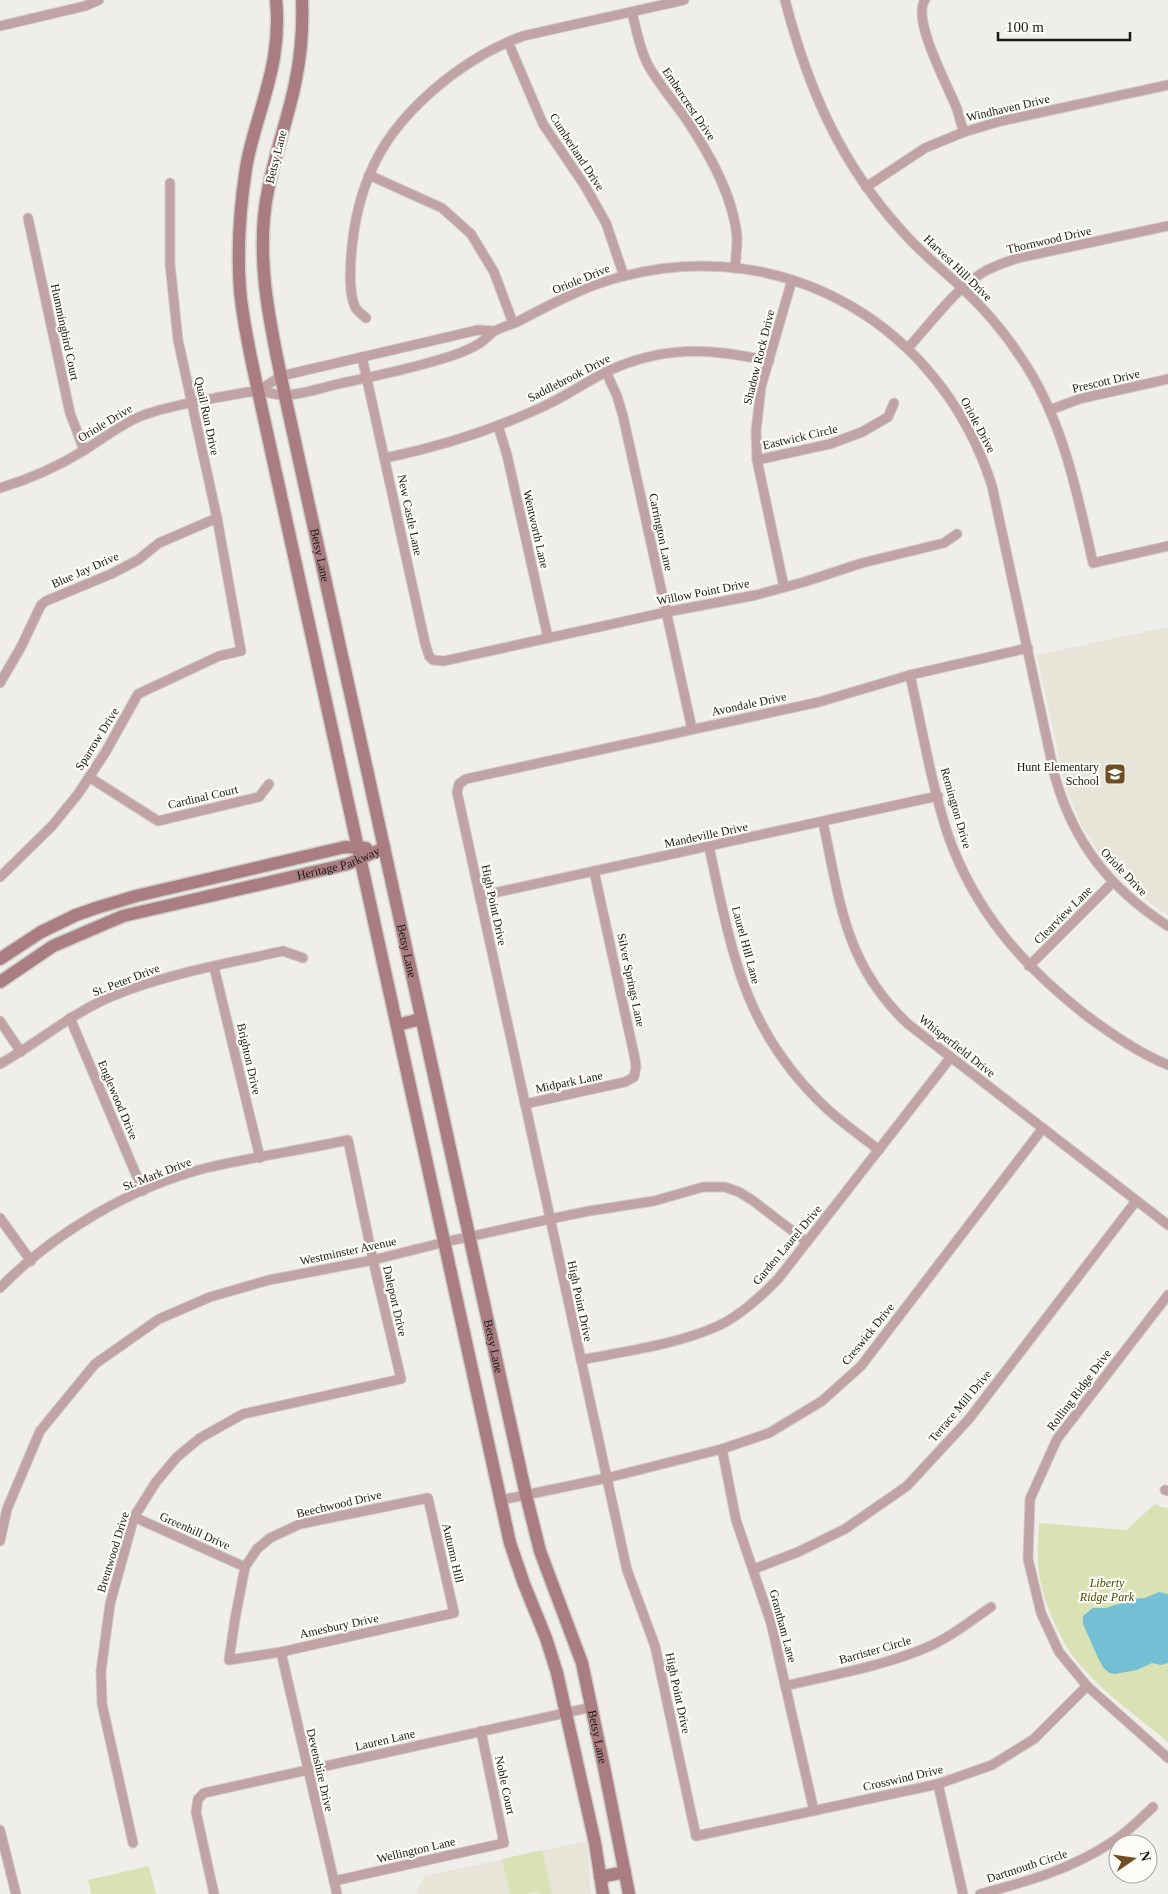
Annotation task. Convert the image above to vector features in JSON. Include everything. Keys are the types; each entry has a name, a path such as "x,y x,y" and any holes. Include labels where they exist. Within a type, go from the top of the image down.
{"main road":[{"name":"Betsy Lane","path":"276,0 277,16 274,57 246,167 239,254 240,290 244,318 258,391 510,1543 546,1638 567,1713 595,1843 603,1894"},
{"name":"Betsy Lane","path":"302,0 296,79 268,191 264,235 265,281 281,376 526,1495 540,1551 582,1663 629,1894"},
{"name":"Heritage Parkway","path":"0,959 41,932 96,908 136,896 345,847 359,853"},
{"name":"Heritage Parkway","path":"0,982 53,946 123,916 348,864 359,853 384,848"},
{"path":"397,1025 421,1019"},
{"path":"600,1877 625,1872"}],"street":[{"path":"0,26 85,6 99,0"},
{"path":"366,318 356,309 352,293 351,261 354,228 369,175 392,136 421,103 447,79 476,58 523,36 684,0"},
{"name":"Harvest Hill Drive","path":"785,0 814,93 835,136 866,187 902,231 982,308 1028,368 1050,410 1058,432 1079,502 1092,563 1168,546"},
{"path":"925,0 921,8 933,57 957,110 964,132"},
{"name":"Embercrest Drive","path":"632,12 648,65 696,134 710,159 724,192 733,216 737,239 735,268"},
{"name":"Cumberland Drive","path":"508,42 542,124 585,186 606,223 624,276"},
{"name":"Windhaven Drive","path":"866,187 925,148 964,132 1001,121 1168,85"},
{"path":"369,175 442,208 471,234 494,272 514,323"},
{"name":"Quail Run Drive","path":"170,183 170,264 178,340 217,518 241,651"},
{"name":"Hummingbird Court","path":"28,218 70,413 84,450"},
{"name":"Thornwood Drive","path":"908,348 962,288 983,272 1018,258 1168,226"},
{"name":"Oriole Drive","path":"0,488 46,471 84,450 136,417 191,402 258,391 285,396 406,369 458,353 482,343 494,331 576,292 624,276 686,266 735,268 792,280 843,302 881,325 908,348 940,384 967,426 992,486 1055,777 1064,806 1082,842 1094,860 1113,882 1145,911 1168,926"},
{"name":"Shadow Rock Drive","path":"784,587 757,460 756,431 758,408 769,361 792,280"},
{"name":"Oriole Drive","path":"258,391 281,376 478,330 494,331"},
{"name":"Saddlebrook Drive","path":"385,458 438,446 498,426 541,408 606,372 653,356 693,350 715,351 769,361"},
{"name":"New Castle Lane","path":"362,357 427,651 433,660 438,662 449,660"},
{"name":"Carrington Lane","path":"606,372 622,411 692,729"},
{"name":"Prescott Drive","path":"1050,410 1078,399 1168,379"},
{"name":"Eastwick Circle","path":"757,460 830,444 862,432 888,417 894,403"},
{"name":"Wentworth Lane","path":"498,426 507,455 548,638"},
{"name":"Blue Jay Drive","path":"0,682 21,647 41,605 46,601 111,574 138,560 159,543 217,518"},
{"name":"Willow Point Drive","path":"449,660 784,587 862,563 944,543 957,534"},
{"name":"Avondale Drive","path":"474,777 818,702 910,676 1028,648"},
{"name":"Sparrow Drive","path":"0,877 52,826 89,777 126,718 138,694 219,656 241,651"},
{"name":"Remington Drive","path":"910,676 938,796 951,841 976,896 1000,931 1029,966 1061,996 1132,1047 1168,1066"},
{"name":"Cardinal Court","path":"89,777 158,821 259,797 270,784"},
{"name":"High Point Drive","path":"474,777 462,781 457,792 627,1570 655,1646 696,1836"},
{"name":"Mandeville Drive","path":"480,896 938,796"},
{"name":"Whisperfield Drive","path":"823,822 844,918 856,954 876,989 900,1016 1168,1225"},
{"name":"Laurel Hill Lane","path":"708,847 733,955 748,999 759,1021 781,1057 812,1094 836,1117 879,1150"},
{"name":"Silver Springs Lane","path":"594,871 636,1067 634,1077 619,1084"},
{"name":"Clearview Lane","path":"1029,966 1113,882"},
{"name":"St. Peter Drive","path":"0,1064 21,1052 70,1018 109,998 156,980 283,951 303,958"},
{"name":"Brighton Drive","path":"214,967 260,1158"},
{"name":"Englewood Drive","path":"70,1018 143,1191"},
{"path":"0,1021 21,1052"},
{"name":"Garden Laurel Drive","path":"581,1360 675,1340 719,1325 748,1307 764,1294 778,1279 951,1057"},
{"name":"Midpark Lane","path":"525,1104 619,1084"},
{"name":"Creswick Drive","path":"501,1500 607,1478 722,1449 769,1433 822,1401 861,1366 1043,1128"},
{"name":"St. Mark Drive","path":"0,1288 51,1244 104,1209 156,1184 205,1169 348,1140"},
{"name":"Daleport Drive","path":"348,1140 373,1260 401,1379"},
{"name":"Westminster Avenue","path":"0,1541 7,1509 40,1431 94,1364 159,1320 210,1297 269,1280 373,1260 445,1242 588,1211 654,1201 703,1187 725,1187 739,1192 807,1242"},
{"name":"Terrace Mill Drive","path":"754,1569 798,1552 845,1529 907,1486 968,1419 1136,1201"},
{"path":"0,1218 31,1261"},
{"name":"Rolling Ridge Drive","path":"1168,1295 1057,1439 1030,1499 1028,1559 1041,1613 1059,1652 1087,1686 1168,1758"},
{"name":"Brentwood Drive","path":"133,1843 102,1704 101,1671 110,1604 134,1517 156,1482 177,1458 200,1438 243,1414 401,1379"},
{"name":"Grantham Lane","path":"722,1449 736,1520 771,1623 814,1811"},
{"name":"Beechwood Drive","path":"229,1660 239,1593 245,1567 257,1549 270,1538 300,1524 428,1498"},
{"name":"Autumn Hill","path":"428,1498 454,1613"},
{"name":"Greenhill Drive","path":"134,1517 245,1567"},
{"name":"Barrister Circle","path":"785,1686 882,1664 924,1649 955,1632 991,1607"},
{"name":"Amesbury Drive","path":"229,1660 281,1652 454,1613"},
{"name":"Devenshire Drive","path":"281,1652 337,1894"},
{"name":"Crosswind Drive","path":"696,1836 938,1784 992,1765 1034,1739 1087,1686"},
{"name":"Lauren Lane","path":"214,1894 196,1812 198,1799 204,1793 592,1707"},
{"name":"Noble Court","path":"481,1731 504,1843"},
{"path":"938,1784 963,1894"},
{"name":"Dartmouth Circle","path":"980,1894 1023,1883 1074,1864 1113,1842 1153,1807"},
{"path":"0,1832 16,1894"},
{"name":"Wellington Lane","path":"334,1881 504,1843"}],"shaded area":[{"name":"Hunt Elementary School","path":"1168,627 1168,916 1116,874 1099,853 1082,826 1065,786 1037,655"},
{"path":"587,1841 591,1894 417,1894 416,1892 425,1876"}],"green space":[{"name":"Liberty Ridge Park","path":"1155,1504 1168,1508 1168,1742 1101,1687 1074,1657 1060,1635 1044,1597 1038,1560 1039,1523 1126,1530"},
{"path":"542,1850 552,1894 540,1894 539,1891 525,1894 510,1894 502,1859"},
{"path":"149,1866 156,1894 91,1894 88,1880"}],"water":[{"path":"1159,1592 1168,1594 1168,1663 1161,1665 1152,1663 1137,1670 1115,1674 1109,1673 1098,1658 1083,1624 1083,1616 1093,1608 1106,1608 1133,1599 1145,1598"}],"place":[{"name":"Hunt Elementary School","path":"1115,774"}]}
